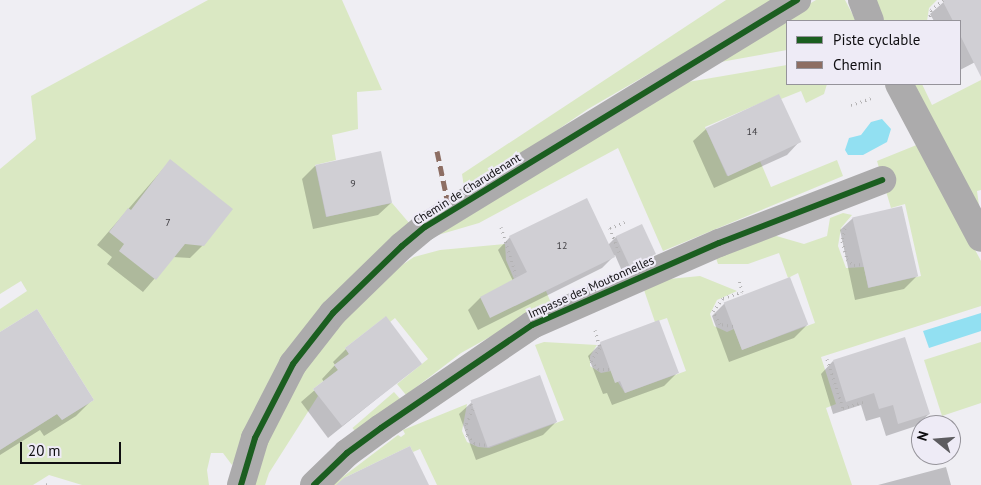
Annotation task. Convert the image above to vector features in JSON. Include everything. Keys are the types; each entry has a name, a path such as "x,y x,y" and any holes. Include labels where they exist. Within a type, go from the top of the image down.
{"street":[{"name":"Chemin de Charudenant","path":"241,485 255,438 293,364 333,313 402,246 425,227 797,0"},
{"path":"862,0 870,20"},
{"path":"900,85 981,238"},
{"name":"Impasse des Moutonnelles","path":"314,485 347,453 532,325 850,190 882,180"}],"path":[{"path":"929,20 931,10 943,0"},
{"path":"850,190 856,215 843,234 843,249 850,263 862,264"},
{"path":"501,227 516,275"},
{"path":"733,326 720,324 713,311 723,298 742,292 739,279"},
{"path":"593,325 600,348 592,361 598,369 610,369"},
{"path":"827,359 843,408 863,402"},
{"path":"469,400 473,409 466,424 467,435 474,443 487,445"}],"green space":[{"path":"208,0 342,0 382,90 357,92 358,129 332,135 336,160 315,165 326,217 392,203 410,224 270,385 232,465 223,453 211,453 207,470 209,485 82,485 49,475 33,485 0,485 0,450 57,414 62,420 94,400 37,309 0,332 0,309 27,291 21,281 0,294 0,169 36,139 31,96"},
{"path":"726,0 776,0 588,109 465,193 462,174"},
{"path":"816,0 845,0 855,20 786,20 786,50 704,65"},
{"path":"875,0 937,0 929,8 927,20 881,20"},
{"path":"786,65 786,85 827,85 824,94 806,103 801,91 781,99 779,95 705,127 727,176 760,161 771,187 837,160 843,176 663,251 618,148 479,223 438,235 682,83"},
{"path":"981,80 981,190 977,191 981,220 910,85 922,85 932,105"},
{"path":"919,144 981,261 981,306 821,357 836,404 826,408 852,485 437,485 420,449 413,452 410,446 346,477 345,485 332,485 398,435 401,437 405,434 403,430 467,404 462,431 467,442 478,447 489,448 564,420 535,345 544,342 597,345 590,356 590,366 601,373 611,371 625,393 686,371 667,318 655,322 644,290 669,279 700,276 737,291 717,300 710,314 714,326 727,332 734,329 742,350 815,323 798,273 788,278 779,253 748,264 718,264 716,258 773,235 804,244 827,236 830,218 843,213 852,215 841,228 838,246 846,268 864,267 868,288 921,276 905,204 891,208 877,161"},
{"path":"505,244 506,260 514,279 504,285 515,306 546,291 551,303 461,353 406,395 397,384 428,359 395,318 390,322 385,317 345,348 349,354 334,365 338,370 313,389 318,396 269,473 265,485 250,485 278,410 312,359 335,330 399,267 414,257 440,250"},
{"path":"981,342 981,403 942,415 924,360"},
{"path":"394,392 400,399 358,435 352,428"}],"water":[{"path":"882,119 891,129 887,142 863,155 848,155 845,150 849,138 861,135 871,122"},
{"path":"981,313 981,331 929,348 923,331"}],"building":[{"path":"942,0 981,0 981,77 961,37 961,20 952,20"},
{"path":"779,94 801,142 728,176 706,128"},
{"path":"381,151 392,203 326,217 315,165"},
{"path":"170,159 233,209 204,246 185,244 156,280 119,251 124,244 109,232 128,208 131,210"},
{"path":"587,198 615,257 490,318 480,297 527,272 509,236"},
{"path":"902,206 918,276 869,288 852,217"},
{"path":"642,224 656,254 630,266 616,236"},
{"path":"790,277 808,325 742,350 724,302"},
{"path":"37,309 94,400 62,420 57,414 0,450 0,332"},
{"path":"386,316 422,364 342,426 313,389 338,370 334,365 349,354 345,348"},
{"path":"659,320 679,373 625,393 620,381 615,383 600,342"},
{"path":"905,337 930,414 911,415 911,420 898,424 893,405 879,409 874,393 846,402 833,360"},
{"path":"540,375 557,422 488,447 470,400"},
{"path":"410,446 429,485 336,485 344,478"}],"marked path":[{"path":"437,151 450,213"}],"cycle path":[{"path":"241,485 255,438 293,364 333,313 402,246 425,227 797,0"},
{"path":"314,485 347,453 381,428 532,325 719,243 882,180"}]}
